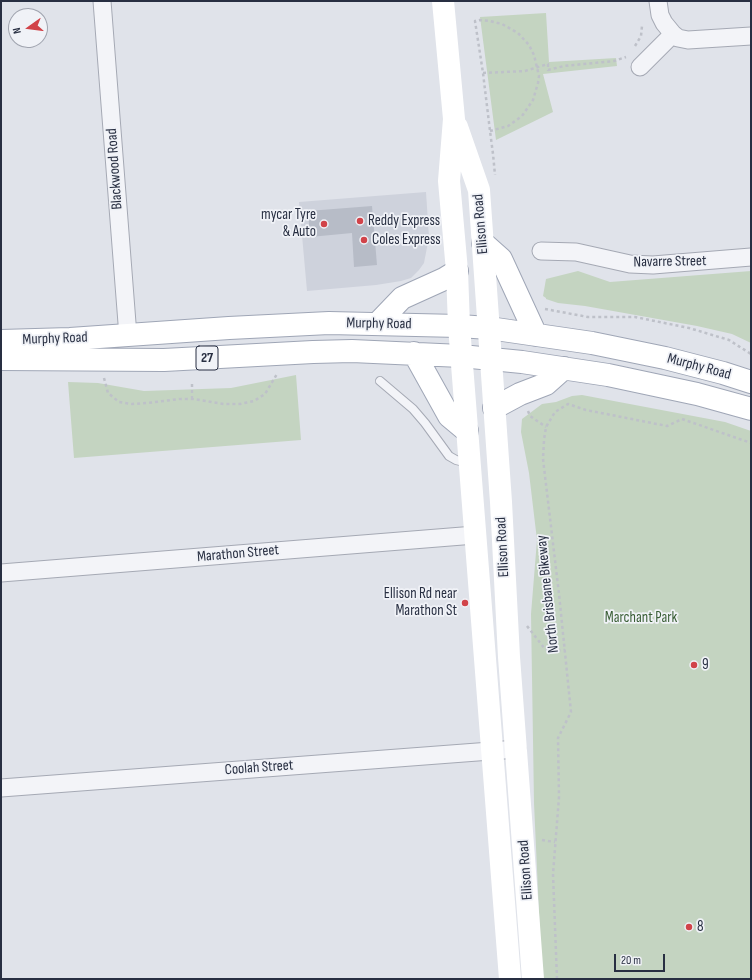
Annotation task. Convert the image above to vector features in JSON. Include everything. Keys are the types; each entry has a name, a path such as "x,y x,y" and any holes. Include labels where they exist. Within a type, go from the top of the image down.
{"main road":[{"name":"Ellison Road","path":"443,1 454,119 449,181 457,271 461,356 510,979"},
{"name":"Ellison Road","path":"454,119 479,190 491,358 509,657 533,979"},
{"path":"483,243 501,259 536,334"},
{"path":"378,323 402,298 444,279 457,271"},
{"name":"Murphy Road","path":"1,341 128,336 280,325 378,323 459,326 536,334 592,343 665,358 751,382"},
{"name":"Murphy Road","path":"1,359 164,360 352,351 461,356 491,358 608,375 697,394 751,409"},
{"path":"414,353 449,416 467,431"},
{"path":"494,408 520,394 546,384 564,368"}],"street":[{"name":"Blackwood Road","path":"102,1 128,336"},
{"path":"658,1 660,15 664,23 672,34 678,38 688,40 751,36"},
{"path":"640,67 672,34"},
{"name":"Navarre Street","path":"541,251 576,252 630,264 652,265 751,257"},
{"name":"Marathon Street","path":"1,573 475,535"},
{"name":"Coolah Street","path":"1,788 516,749"}],"lane":[{"path":"380,381 413,409 449,456 456,460 470,464"}],"path":[{"path":"490,132 508,126 522,116 533,100 535,94 539,76 538,66 529,46 518,33 502,24 490,21 475,21 483,73 525,71 538,66 548,64 548,70 564,66 614,61 627,56"},
{"path":"631,51 641,36 642,26"},
{"path":"540,308 588,317 634,317 689,328 729,340 751,354"},
{"path":"104,377 108,393 120,402 132,404 192,399 224,404 240,404 254,401 265,394 277,374"},
{"path":"192,384 192,399"},
{"name":"North Brisbane Bikeway","path":"557,979 553,874 559,796 558,738 571,712 544,459 546,427 555,412 568,404 586,410 666,426 682,420 751,444"},
{"path":"506,601 545,649 552,651 565,650"}],"shaded area":[{"path":"426,192 429,237 424,263 411,278 376,285 307,291 299,202"}],"green space":[{"path":"546,13 549,62 616,58 617,66 543,74 553,112 496,140 480,17"},
{"path":"578,271 610,282 751,271 751,343 732,334 697,326 585,306 558,303 546,299 543,296 546,279"},
{"path":"296,375 301,440 74,458 68,382 98,383 144,391 231,388"},
{"name":"Marchant Park","path":"582,395 725,422 751,431 751,979 542,979 534,803 531,614 537,540 529,473 521,432 522,419 542,404 556,402 572,396"}],"building":[{"path":"372,206 377,265 354,267 352,233 310,237 308,211"}],"place":[{"name":"Reddy Express","path":"360,221"},
{"name":"mycar Tyre & Auto","path":"324,224"},
{"name":"Coles Express","path":"364,240"},
{"name":"Ellison Rd near Marathon St","path":"465,603"},
{"name":"9","path":"694,665"},
{"name":"8","path":"689,927"}]}
